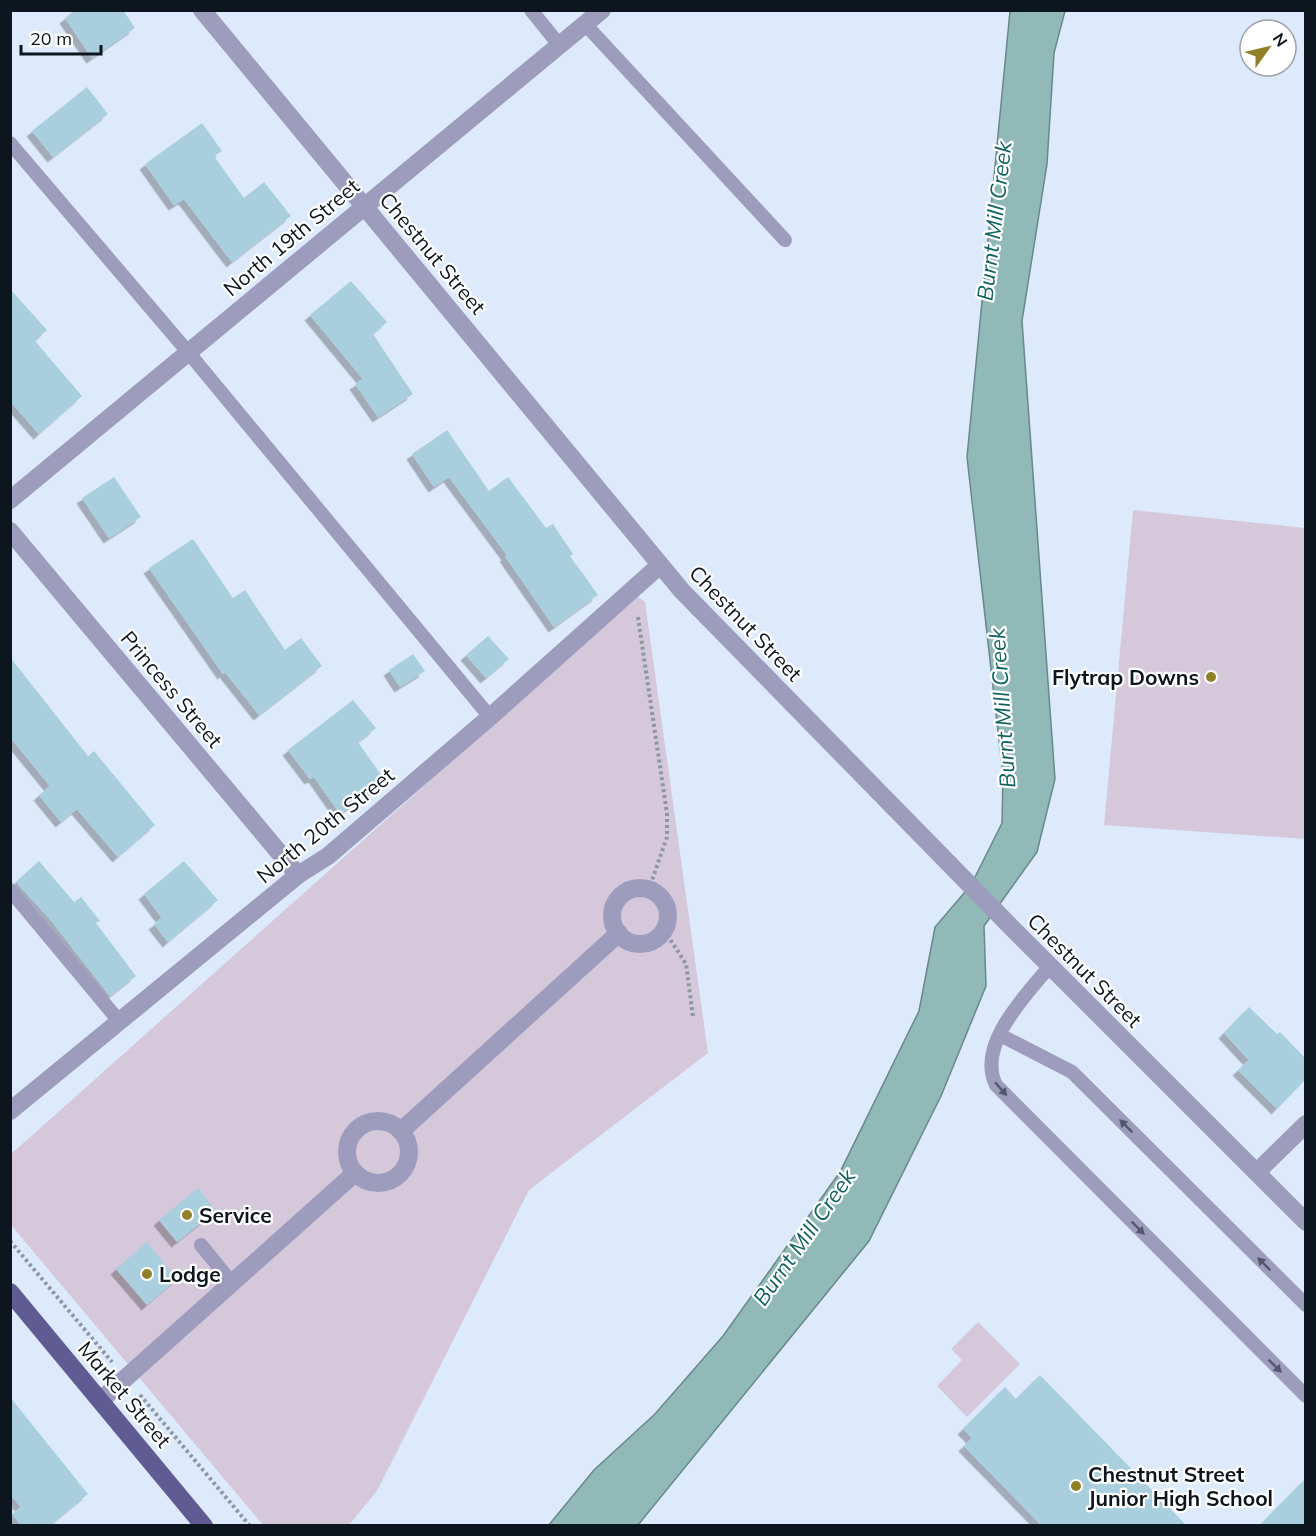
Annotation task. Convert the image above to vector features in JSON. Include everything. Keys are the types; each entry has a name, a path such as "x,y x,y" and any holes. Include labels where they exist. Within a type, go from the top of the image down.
{"main road":[{"name":"Market Street","path":"10,1292 204,1526"}],"street":[{"name":"Chestnut Street","path":"202,10 682,591 1011,928 1305,1222"},
{"name":"North 19th Street","path":"10,500 602,10"},
{"name":"Princess Street","path":"10,531 298,875"},
{"name":"North 20th Street","path":"10,1111 298,875 328,856 490,717 660,565"},
{"path":"631,889 649,889 656,893 667,905 669,914 664,930 659,937 643,944 626,939 619,933 612,917 617,900 631,889"},
{"path":"401,1131 619,933"},
{"path":"375,1121 394,1125 401,1131 407,1140 408,1161 394,1178 374,1182 355,1173 347,1155 348,1145 357,1128 375,1121"},
{"path":"1257,1172 1305,1124"},
{"path":"101,1400 355,1173"}],"lane":[{"path":"531,10 560,45"},
{"path":"585,24 784,240"},
{"path":"10,143 188,352 490,717"},
{"path":"10,890 119,1021"},
{"path":"1050,966 1009,1016 1000,1035 990,1074 996,1085 1305,1396"},
{"path":"1000,1035 1072,1072 1305,1305"},
{"path":"201,1245 232,1282"}],"path":[{"path":"638,617 667,814 667,837 649,889"},
{"path":"664,930 686,964 693,1017"}],"shaded area":[{"name":"Flytrap Downs","path":"1133,510 1305,528 1305,839 1104,825"},
{"path":"637,596 645,602 708,1053 529,1190 377,1491 349,1525 263,1525 11,1225 10,1155"},
{"path":"978,1322 1020,1364 967,1417 937,1386 962,1360 951,1349"}],"water":[{"name":"Burnt Mill Creek","path":"1010,11 1065,11 1054,53 1047,164 1022,321 1055,779 1037,852 984,926 986,986 941,1096 869,1241 638,1525 548,1526 594,1470 655,1414 723,1336 840,1172 919,1011 935,927 971,885 1002,823 1003,775 967,457"}],"building":[{"path":"75,10 123,10 135,28 92,58 65,18"},
{"path":"87,87 108,114 53,157 32,131"},
{"path":"202,123 222,151 214,156 244,198 264,182 291,216 232,262 184,199 174,205 145,164"},
{"path":"351,281 387,322 373,334 413,394 378,417 355,384 363,379 310,315"},
{"path":"10,289 47,330 35,341 82,396 39,434 10,401"},
{"path":"447,430 489,491 508,477 546,528 553,524 573,554 570,556 598,595 554,627 505,556 507,555 449,477 434,487 412,454"},
{"path":"114,477 141,517 109,538 82,498"},
{"path":"193,539 233,598 245,590 285,650 301,638 322,666 259,715 225,672 223,674 149,568"},
{"path":"488,636 509,659 486,678 466,655"},
{"path":"413,654 425,671 400,687 389,670"},
{"path":"10,657 88,756 94,751 155,825 118,857 77,809 61,822 39,795 50,786 10,737"},
{"path":"353,700 376,728 358,742 386,782 340,814 314,777 310,779 288,750"},
{"path":"39,861 74,902 81,897 100,921 96,923 136,976 110,996 49,918 16,882"},
{"path":"184,861 218,900 168,942 154,924 162,918 144,894"},
{"path":"1249,1007 1277,1034 1280,1032 1305,1058 1305,1080 1277,1109 1238,1070 1249,1060 1224,1033"},
{"name":"Service","path":"198,1188 216,1211 177,1242 159,1220"},
{"name":"Lodge","path":"147,1242 177,1279 147,1305 116,1269"},
{"name":"Chestnut Street Junior High School","path":"1040,1375 1187,1526 1042,1526 964,1446 972,1438 963,1429 1005,1387 1016,1399"},
{"path":"10,1397 88,1494 49,1526 22,1526 12,1514 21,1507 10,1494"},
{"name":"Chestnut Street Junior High School","path":"1305,1479 1305,1526 1259,1526"}],"place":[{"name":"Flytrap Downs","path":"1211,677"},
{"name":"Service","path":"187,1215"},
{"name":"Lodge","path":"147,1274"},
{"name":"Chestnut Street Junior High School","path":"1076,1486"}]}
